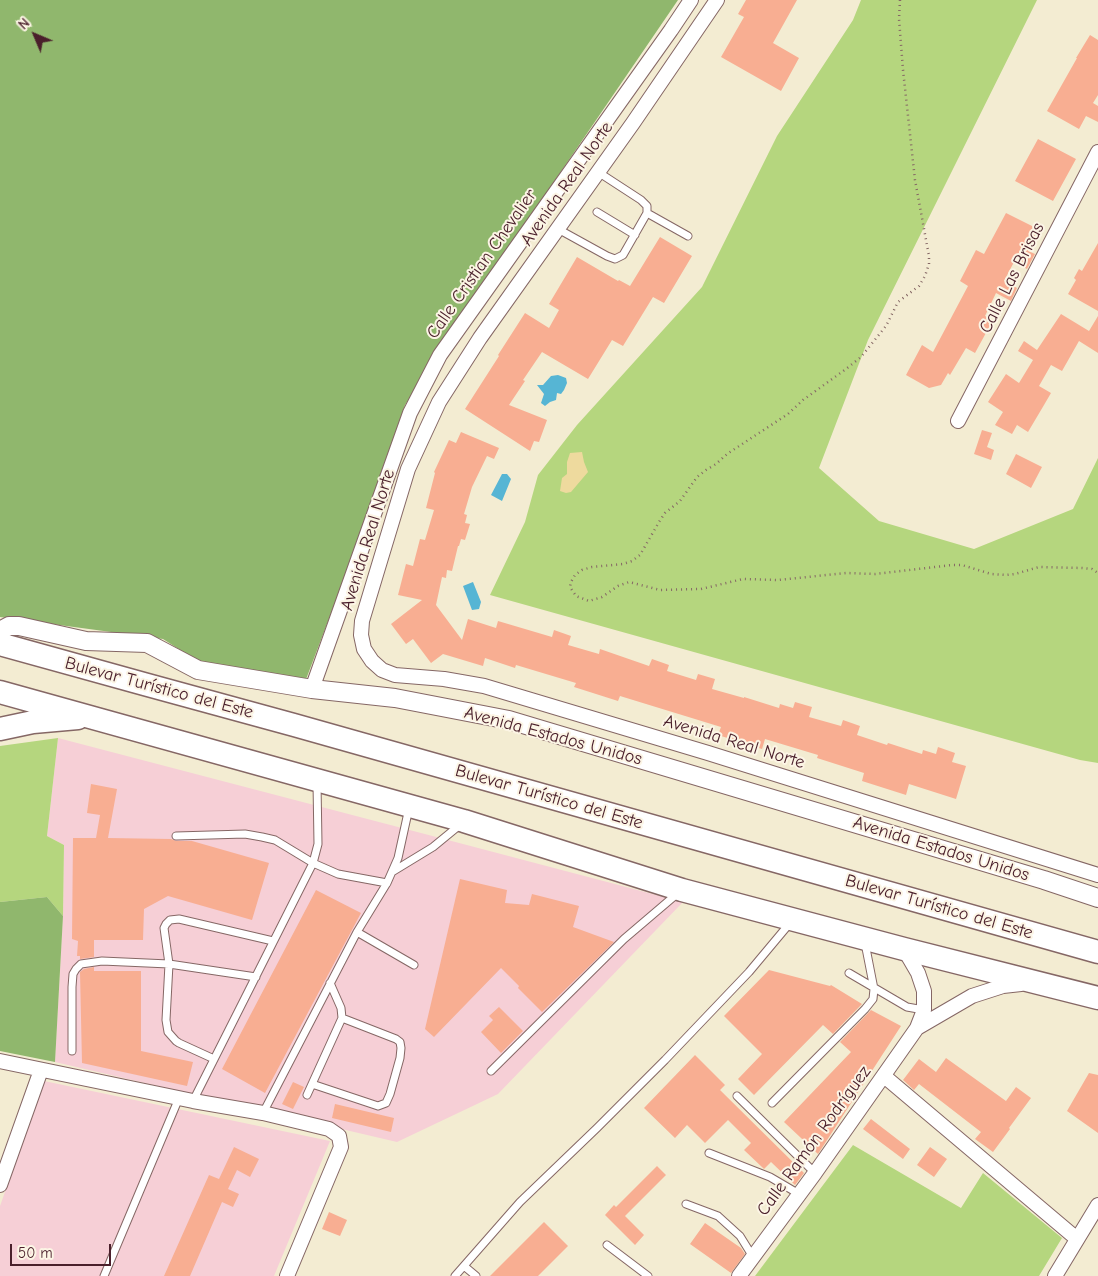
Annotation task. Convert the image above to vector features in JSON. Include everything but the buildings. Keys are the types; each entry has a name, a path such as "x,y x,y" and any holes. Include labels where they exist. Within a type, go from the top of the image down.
{"highway":[{"name":"Bulevar Turístico del Este","path":"0,644 323,733 1098,952"},
{"path":"0,692 464,821 682,890 864,939 1098,998"},
{"path":"0,729 33,722 94,717"}],"street":[{"name":"Calle Cristian Chevalier","path":"312,689 410,413 440,355 691,0"},
{"name":"Avenida Real Norte","path":"717,0 633,123 480,338 438,402 408,469 362,621 361,635 364,649 372,661 382,670 395,675 444,679 484,686 727,759 1098,875"},
{"name":"Calle Las Brisas","path":"958,421 1098,152"},
{"name":"Avenida Estados Unidos","path":"0,631 9,626 20,626 86,641 148,643 198,670 312,689 396,698 509,720 1035,877 1098,898"},
{"path":"904,949 918,973 924,991 924,1010 917,1028"},
{"path":"917,1028 972,996 1003,986 1036,983"},
{"name":"Calle Ramón Rodríguez","path":"739,1276 815,1173 917,1028"},
{"path":"0,1061 193,1101 263,1113 329,1129 339,1136 341,1148 287,1276"},
{"path":"0,1185 41,1070"},
{"path":"884,1076 1077,1239"},
{"path":"1055,1276 1098,1205"}],"lane":[{"path":"558,229 606,256 615,258 622,256 647,213 647,206 644,202 598,172"},
{"path":"597,212 635,235"},
{"path":"647,213 688,236"},
{"path":"193,1101 313,863 318,844 317,780"},
{"path":"263,1113 357,932 387,883 398,858 410,806"},
{"path":"391,872 433,847 464,821"},
{"path":"176,836 245,834 262,837 275,840 313,863 338,874 387,883"},
{"path":"491,1071 624,938 682,890"},
{"path":"214,1059 179,1044 168,1032 166,1020 169,964 164,928 166,924 170,920 179,919 273,941"},
{"path":"455,1276 520,1202 678,1047 749,972 794,919"},
{"path":"357,932 414,965"},
{"path":"772,1103 873,1000 874,988 864,939"},
{"path":"72,1051 73,974 81,964 102,961 169,964 256,977"},
{"path":"849,973 907,1007 924,1010"},
{"path":"308,1095 342,1018 341,1008 330,983"},
{"path":"312,1084 378,1106 386,1103 400,1058 400,1042 342,1018"},
{"path":"737,1096 815,1173"},
{"path":"104,1276 179,1098"},
{"path":"709,1153 770,1177 799,1194"},
{"path":"686,1204 718,1216 740,1236 753,1257"},
{"path":"607,1245 648,1276"},
{"path":"464,1266 476,1276"}],"path":[{"path":"900,0 899,20 903,70 916,180 930,256 925,276 919,286 898,302 886,326 861,357 803,400 788,414 727,454 697,477 680,501 665,513 640,555 632,561 623,564 592,567 582,570 575,575 570,588 576,596 589,601 602,597 618,586 629,582 660,590 700,589 743,579 778,580 846,573 875,574 952,565 962,565 991,574 1006,575 1039,567 1082,568 1098,572"}],"shaded area":[{"path":"58,738 683,902 498,1094 397,1142 55,1062 63,916 64,845 47,836"},
{"path":"44,1081 330,1141 274,1276 0,1276 0,1206"}],"green space":[{"path":"0,0 678,0 504,255 405,405 361,534 305,682 274,674 199,662 163,639 0,617"},
{"path":"861,0 1037,0 868,340 819,468 879,521 974,549 1073,509 1098,458 1098,763 1080,760 490,595 525,522 538,475 577,425 702,287 777,136 853,20"},
{"path":"58,738 47,836 64,845 63,916 47,897 0,902 0,746"},
{"path":"47,897 63,916 55,1062 0,1051 0,902"},
{"path":"853,1145 961,1208 983,1173 1062,1238 1039,1276 755,1276"}],"sand":[{"path":"582,452 588,472 571,492 560,491 562,478 567,474 567,462 570,453"}],"water":[{"path":"558,375 566,378 567,383 561,394 557,393 556,400 545,406 541,403 544,394 537,385 543,385 551,376"},
{"path":"502,474 507,474 511,479 502,501 491,495"},
{"path":"473,582 481,602 479,609 472,610 463,586"}]}
